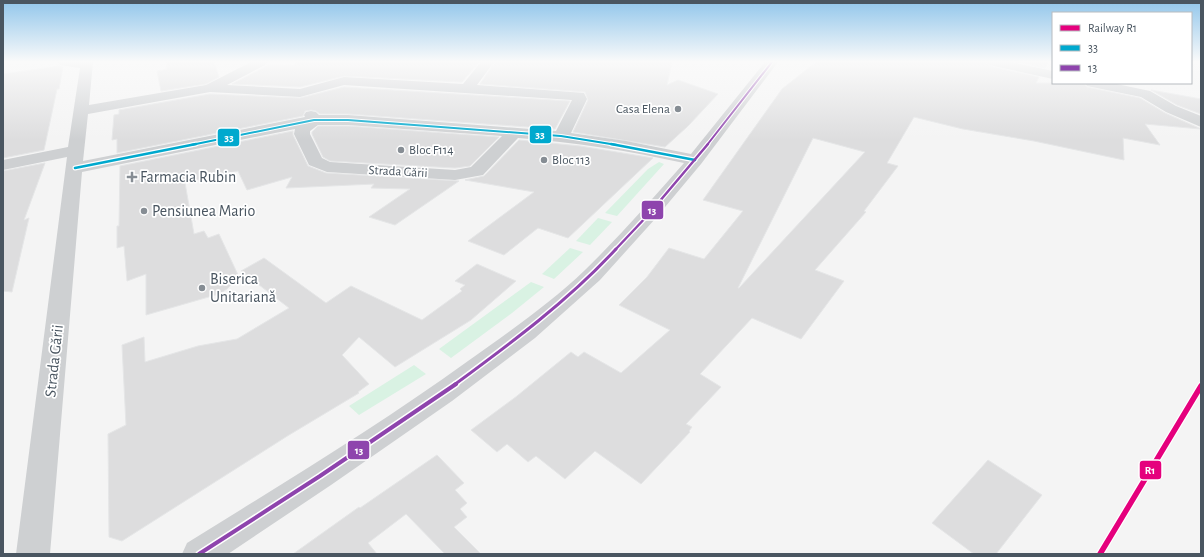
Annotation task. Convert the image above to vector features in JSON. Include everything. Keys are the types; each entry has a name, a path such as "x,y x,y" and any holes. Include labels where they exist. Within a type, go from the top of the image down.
{"street":[{"name":"Strada Gării","path":"34,554 83,88"},
{"path":"81,111 210,88 300,93 318,88"},
{"path":"480,88 579,96 580,99 561,136"},
{"path":"198,554 320,476 442,394 526,332 592,275 648,215 695,160 752,88"},
{"path":"1116,88 1145,94 1171,109 1201,122"},
{"path":"300,93 314,120"},
{"name":"Strada Gării","path":"314,120 302,129 302,134 315,161 319,164 327,167 455,175 477,171 515,132"},
{"path":"3,165 75,159 314,120 348,120 561,136 626,146 695,160"}],"green space":[{"path":"659,162 664,164 617,216 605,213 648,169"},
{"path":"598,218 612,222 590,245 576,241"},
{"path":"570,248 583,252 554,279 542,274"},
{"path":"531,282 544,287 512,313 451,358 439,349"},
{"path":"414,365 426,374 359,415 349,406"}],"building":[{"path":"3,88 59,88 57,89 44,150 3,158"},
{"path":"160,88 180,88 161,91"},
{"path":"340,88 360,88 570,101 555,129 348,114 320,114 311,110 305,111 303,116 117,153 117,139 112,140 114,115 119,114 119,110 210,94 300,98"},
{"path":"532,88 701,88 718,94 688,126 665,147 573,132 588,100 585,92"},
{"path":"783,88 1092,88 1140,98 1165,113 1201,129 1145,124 1160,145 1123,138 1124,160 1034,141 963,129 914,117 887,163 898,166 864,211 866,212 815,270 844,281 801,339 752,318 700,374 721,387 686,424 692,427 689,431 690,432 641,484 595,451 565,479 536,456 528,462 507,444 497,452 471,430 517,396 571,352 578,357 584,352 621,373 670,330 619,305 647,277 669,248 704,259 743,211 703,200","holes":["813,138 865,152 739,288"]},
{"path":"1151,90 1201,99 1201,114 1177,105"},
{"name":"Bloc F114","path":"318,126 348,126 499,137 470,166 455,168 330,161 323,157 312,134"},
{"path":"293,131 293,135 308,166 326,173 459,181 395,225 369,217 410,189 371,188 374,184 286,188 292,177 247,190 238,171 185,183 194,234 204,231 208,238 219,234 239,277 227,289 219,294 146,315 146,274 127,281 124,246 117,248 120,166"},
{"path":"519,140 580,146 653,158 568,238 538,228 504,255 468,241 534,192 465,180 484,176"},
{"path":"45,163 24,220 29,218 12,292 3,291 3,171"},
{"path":"264,258 326,303 351,286 422,320 462,291 460,289 465,285 455,281 477,264 516,281 471,320 395,367 359,337 342,355 369,384 358,392 359,393 289,435 122,541 109,537 108,434 126,425 122,345 144,337 145,362 198,346 237,339 289,308 241,271"},
{"path":"437,455 464,483 455,490 467,503 460,509 467,517 454,527 481,554 445,554 406,514 368,543 377,554 293,554 359,507 360,508"},
{"path":"988,460 1042,495 996,554 974,554 932,523"}],"rail line":[{"name":"R1","path":"1100,554 1201,386"}],"transit line":[{"name":"13","path":"199,554 320,476 442,394 526,332 592,275 648,215 695,160 752,88"},
{"name":"33","path":"75,168 314,120 348,120 561,136 626,146 695,160"}],"place":[{"name":"Casa Elena","path":"678,109"},
{"name":"Bloc F114","path":"401,150"},
{"name":"Bloc 113","path":"544,160"},
{"name":"Farmacia Rubin","path":"132,177"},
{"name":"Pensiunea Mario","path":"144,211"},
{"name":"Biserica Unitariană","path":"202,288"}]}
